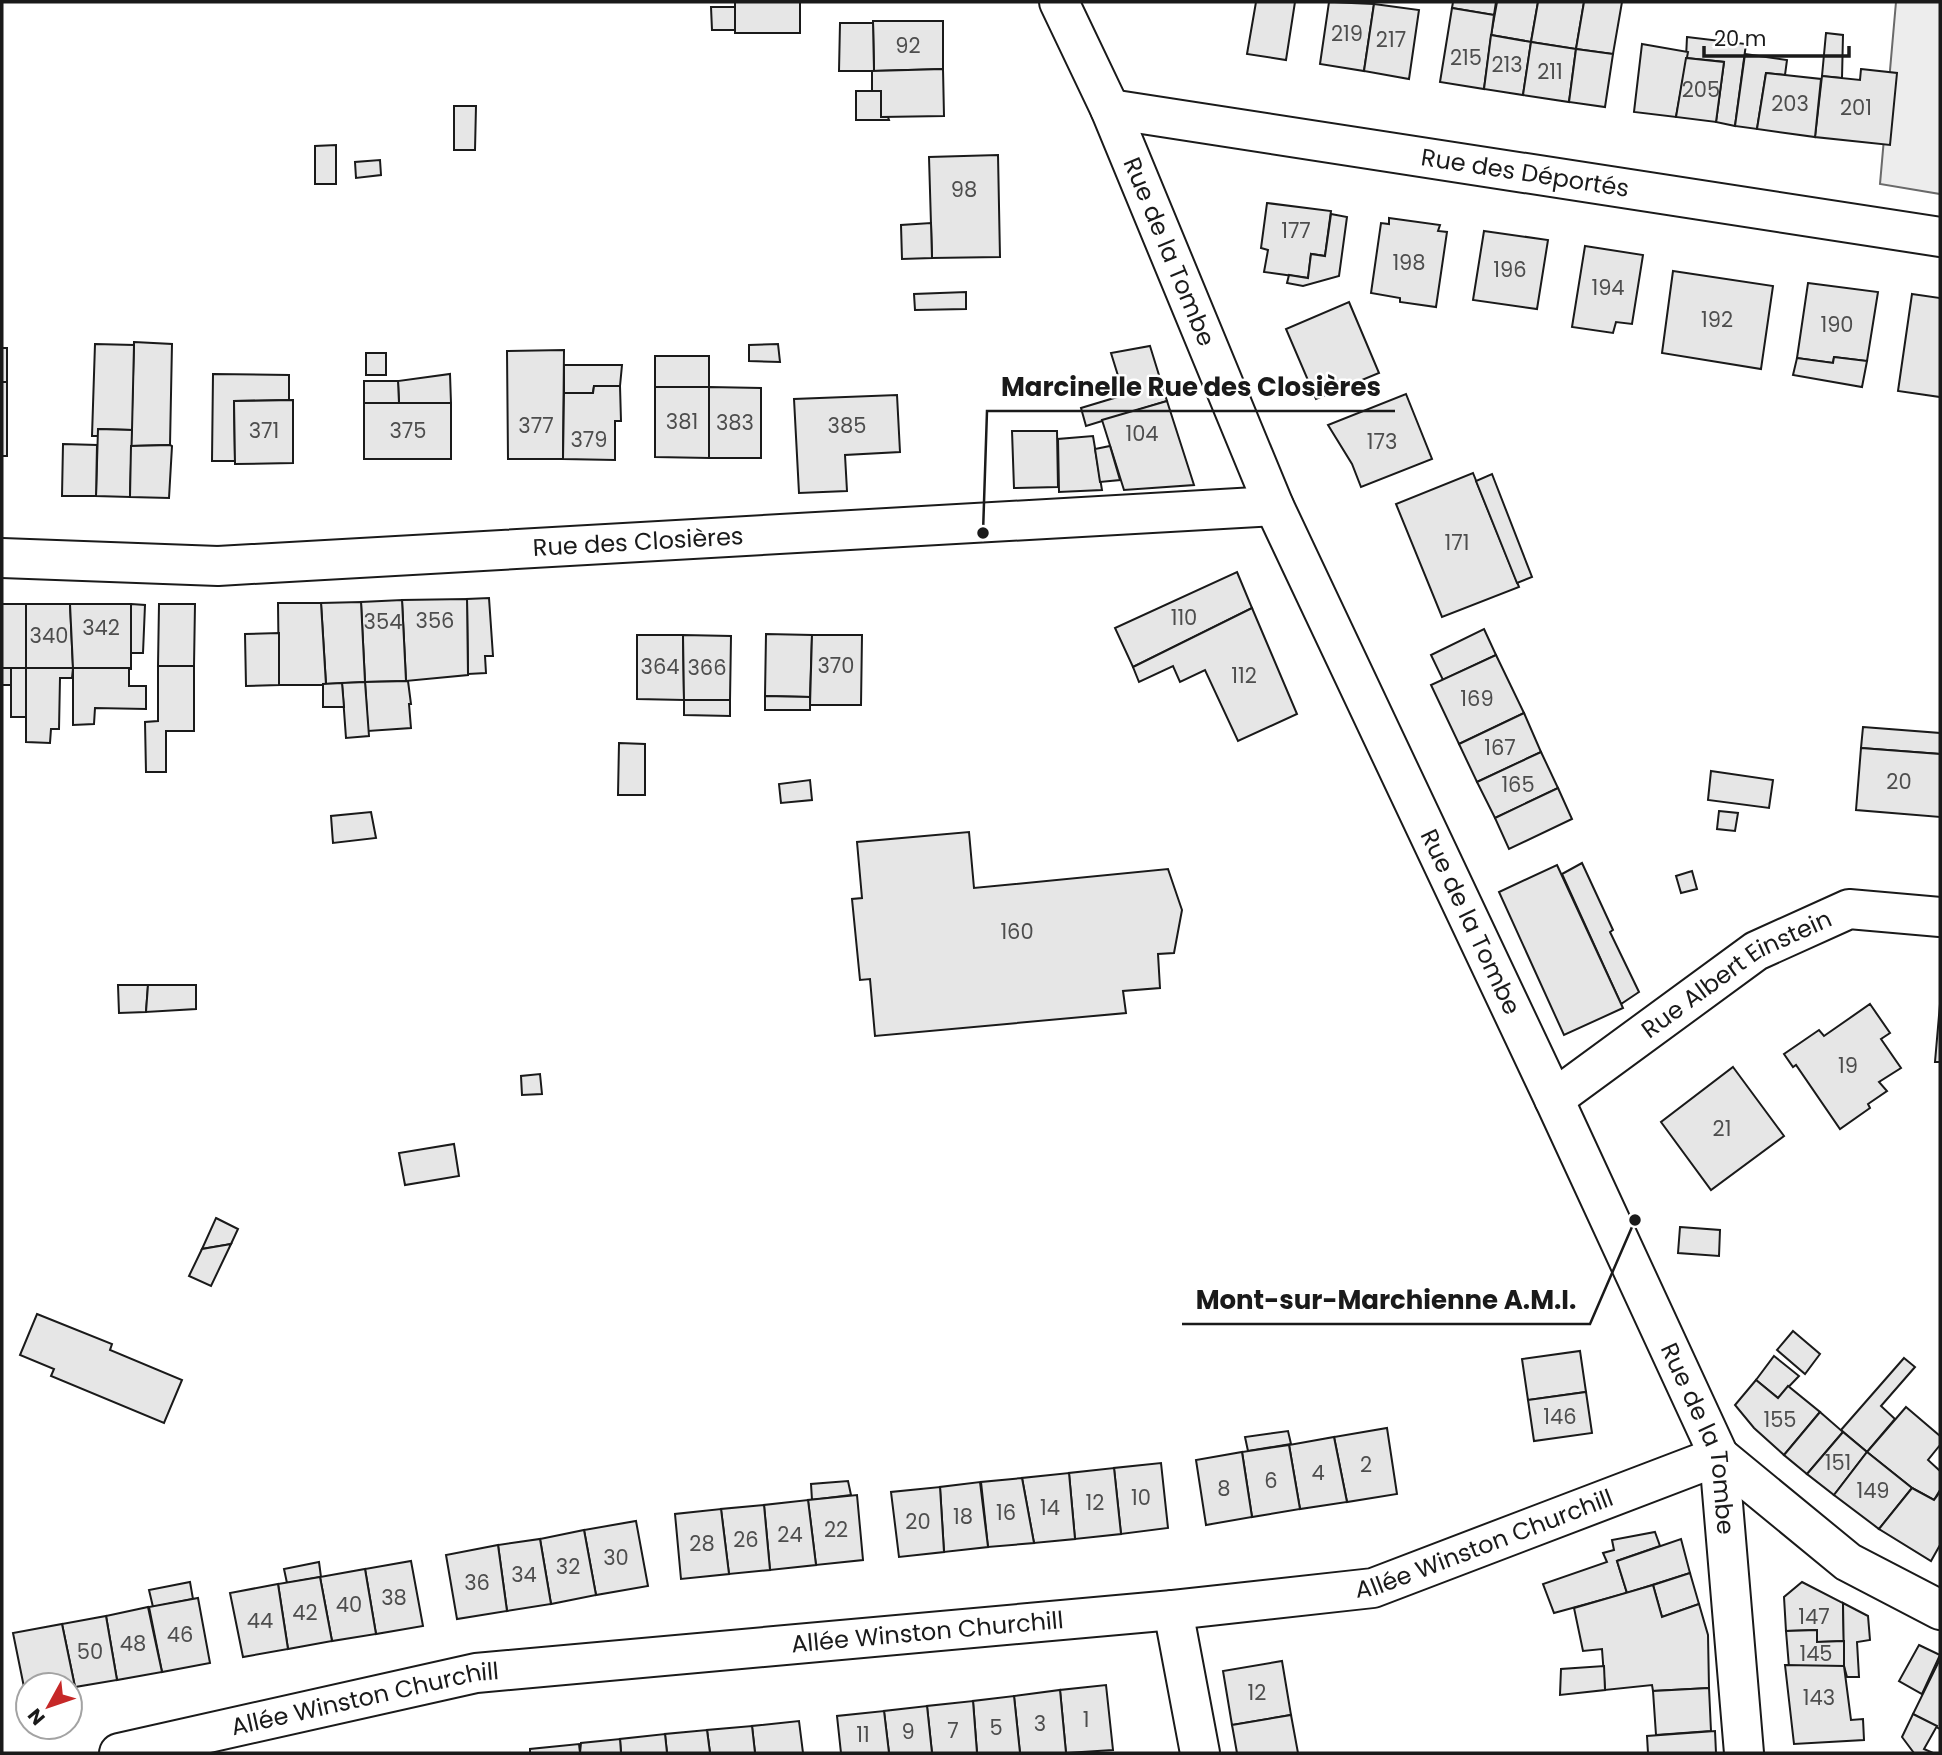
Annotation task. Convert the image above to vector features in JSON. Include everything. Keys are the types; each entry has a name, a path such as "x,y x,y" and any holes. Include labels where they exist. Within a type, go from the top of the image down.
{"street":[{"name":"Rue de la Tombe","path":"1059,2 1110,109 1274,506 1555,1099 1719,1456 1744,1753"},
{"name":"Rue des Déportés","path":"1110,109 1940,237"},
{"name":"Rue des Closières","path":"2,558 218,566 1274,506"},
{"name":"Rue Albert Einstein","path":"1555,1099 1756,951 1849,909 1940,917"},
{"name":"Allée Winston Churchill","path":"119,1753 241,1740 476,1672 1173,1609 1373,1588 1719,1456"},
{"path":"1719,1456 1848,1562 1940,1610"},
{"path":"1173,1609 1199,1753"}],"shaded area":[{"path":"1896,2 1940,2 1940,194 1880,184"}],"building":[{"path":"735,2 800,2 800,33 735,33"},
{"path":"1256,2 1295,2 1286,60 1247,54"},
{"path":"1329,2 1374,4 1364,71 1320,64"},
{"path":"1453,2 1496,2 1494,15 1452,8"},
{"path":"1497,2 1538,2 1531,42 1491,35"},
{"path":"1538,2 1584,2 1576,49 1531,42"},
{"path":"1584,2 1622,2 1613,54 1576,49"},
{"path":"1374,4 1419,10 1409,79 1364,71"},
{"path":"711,7 735,7 735,30 712,30"},
{"path":"1452,8 1494,15 1484,89 1440,82"},
{"path":"873,21 943,21 943,69 874,71"},
{"path":"840,23 873,23 874,71 839,71"},
{"path":"1826,33 1843,35 1842,78 1822,76"},
{"path":"1491,35 1531,42 1523,95 1484,89"},
{"path":"1687,37 1746,44 1735,126 1716,122 1724,62 1686,58"},
{"path":"1531,42 1576,49 1569,102 1523,95"},
{"path":"1642,44 1688,52 1676,117 1634,112"},
{"path":"1576,49 1613,54 1605,107 1569,102"},
{"path":"1745,54 1787,60 1785,75 1766,73 1757,129 1735,126"},
{"path":"1686,58 1724,62 1716,122 1676,117"},
{"path":"943,69 944,116 881,117 881,91 872,91 872,71"},
{"path":"1861,69 1897,73 1890,145 1815,137 1822,76 1860,80"},
{"path":"1766,73 1821,79 1815,137 1757,129"},
{"path":"856,91 881,91 881,117 888,117 889,120 856,120"},
{"path":"454,106 476,106 475,150 454,150"},
{"path":"336,145 336,184 315,184 315,146"},
{"path":"998,155 1000,257 932,258 929,157"},
{"path":"380,160 381,175 356,178 355,162"},
{"path":"1267,203 1331,211 1325,256 1311,254 1308,278 1264,272 1268,250 1261,248"},
{"path":"1331,214 1347,217 1339,276 1303,286 1287,283 1289,275 1308,278 1311,254 1325,256"},
{"path":"1389,218 1440,225 1438,231 1447,232 1436,307 1400,302 1400,298 1371,293 1381,223 1389,224"},
{"path":"931,223 932,258 902,259 901,225"},
{"path":"1484,231 1548,240 1537,309 1473,300"},
{"path":"1585,246 1643,255 1632,324 1616,322 1613,333 1572,327"},
{"path":"1673,271 1773,286 1761,369 1662,353"},
{"path":"1808,283 1878,292 1867,361 1834,357 1833,363 1797,358"},
{"path":"966,292 966,309 915,310 914,294"},
{"path":"1912,294 1940,298 1940,397 1898,391"},
{"path":"1349,302 1379,373 1316,399 1286,329"},
{"path":"134,342 172,344 170,445 131,446"},
{"path":"95,344 134,345 132,430 98,429 98,436 92,436"},
{"path":"778,344 780,362 749,361 749,345"},
{"path":"1150,346 1167,401 1086,426 1081,408 1124,395 1111,353"},
{"path":"2,348 7,348 7,382 2,382"},
{"path":"564,350 563,459 508,459 507,351"},
{"path":"366,353 386,353 386,375 366,375"},
{"path":"655,356 709,356 709,387 655,387"},
{"path":"1834,357 1867,361 1862,387 1793,375 1797,358 1833,363"},
{"path":"564,365 622,365 620,386 594,386 593,393 564,393"},
{"path":"213,374 289,375 289,400 234,401 235,461 212,461"},
{"path":"450,374 451,403 399,403 398,381"},
{"path":"364,381 398,381 399,403 364,403"},
{"path":"2,382 7,382 7,456 2,456"},
{"path":"594,386 620,386 621,421 615,421 615,460 563,459 564,393 593,393"},
{"path":"655,387 709,387 709,458 655,457"},
{"path":"709,387 761,388 761,458 709,458"},
{"path":"1406,394 1432,459 1361,487 1352,464 1328,425"},
{"path":"897,395 900,452 845,455 847,491 799,493 794,399"},
{"path":"293,400 293,463 235,464 234,401"},
{"path":"1167,401 1194,485 1124,490 1102,420"},
{"path":"364,403 451,403 451,459 364,459"},
{"path":"98,429 132,430 130,497 96,496"},
{"path":"1012,431 1057,431 1058,487 1014,488"},
{"path":"1093,436 1102,490 1059,492 1058,439"},
{"path":"63,444 97,445 96,496 62,496"},
{"path":"170,445 169,498 130,497 131,446"},
{"path":"1110,446 1120,480 1100,482 1095,449"},
{"path":"1473,473 1519,587 1442,617 1396,504"},
{"path":"1492,474 1532,577 1517,583 1476,481"},
{"path":"1237,572 1252,608 1133,667 1115,628"},
{"path":"489,598 493,656 485,656 486,673 468,674 467,599"},
{"path":"467,599 468,675 406,681 402,600"},
{"path":"402,600 406,681 365,682 361,602"},
{"path":"361,602 365,682 326,684 321,603"},
{"path":"278,603 321,603 326,685 279,685"},
{"path":"2,604 26,604 26,668 2,668"},
{"path":"26,604 70,604 73,668 26,668"},
{"path":"70,604 131,604 131,669 73,668"},
{"path":"131,604 145,605 143,653 131,653"},
{"path":"159,604 195,604 194,666 158,666"},
{"path":"1252,608 1297,714 1238,741 1205,670 1180,682 1173,666 1139,682 1133,667"},
{"path":"1484,629 1496,655 1443,680 1431,655"},
{"path":"279,633 279,685 246,686 245,634"},
{"path":"766,634 812,635 810,697 765,696"},
{"path":"637,635 683,635 684,700 637,699"},
{"path":"683,635 731,636 730,700 684,700"},
{"path":"812,635 862,635 861,705 810,705"},
{"path":"1496,655 1524,713 1459,744 1431,685"},
{"path":"158,666 194,666 194,731 166,731 166,772 146,772 145,722 158,721"},
{"path":"2,668 11,668 11,685 2,685"},
{"path":"11,668 26,668 26,717 11,717"},
{"path":"26,668 73,668 72,678 60,678 59,729 51,729 50,743 26,742"},
{"path":"73,668 129,668 129,686 146,686 146,709 95,708 94,724 73,725"},
{"path":"408,681 411,728 368,731 365,682"},
{"path":"365,682 369,736 346,738 342,683"},
{"path":"342,683 344,707 323,707 323,684"},
{"path":"765,696 810,697 810,710 765,710"},
{"path":"684,700 730,700 730,716 684,715"},
{"path":"1524,713 1541,752 1477,782 1459,744"},
{"path":"1863,727 1940,733 1940,754 1861,748"},
{"path":"619,743 645,744 645,795 618,795"},
{"path":"1861,748 1940,754 1940,817 1856,810"},
{"path":"1541,752 1558,788 1495,818 1477,782"},
{"path":"1711,771 1773,780 1769,808 1708,800"},
{"path":"810,780 812,800 781,803 779,784"},
{"path":"1558,788 1572,819 1509,849 1495,818"},
{"path":"1719,811 1738,813 1735,831 1717,829"},
{"path":"371,812 376,838 333,843 331,816"},
{"path":"969,832 974,888 1168,869 1182,910 1174,953 1158,954 1160,988 1123,991 1126,1013 875,1036 870,979 860,980 852,899 862,898 857,842"},
{"path":"1582,863 1613,930 1610,932 1639,992 1621,1004 1562,874"},
{"path":"1557,865 1623,1008 1564,1035 1499,892"},
{"path":"1692,871 1697,889 1681,893 1676,876"},
{"path":"118,985 148,985 146,1012 119,1013"},
{"path":"148,985 196,985 196,1009 146,1012"},
{"path":"1870,1004 1890,1033 1881,1039 1901,1068 1879,1082 1887,1091 1868,1104 1870,1108 1840,1129 1796,1065 1793,1067 1784,1054 1819,1030 1824,1036"},
{"path":"1940,1004 1940,1062 1935,1062"},
{"path":"1733,1067 1784,1136 1711,1190 1661,1122"},
{"path":"540,1074 542,1094 522,1095 521,1076"},
{"path":"454,1144 459,1176 405,1185 399,1153"},
{"path":"216,1218 238,1229 231,1244 202,1249"},
{"path":"1680,1227 1720,1230 1719,1256 1678,1253"},
{"path":"231,1244 211,1286 189,1276 202,1249"},
{"path":"37,1314 112,1344 110,1350 182,1380 164,1423 51,1376 54,1369 20,1355"},
{"path":"1793,1331 1820,1354 1805,1374 1777,1350"},
{"path":"1580,1351 1586,1392 1528,1400 1522,1359"},
{"path":"1774,1356 1799,1376 1778,1398 1756,1380"},
{"path":"1904,1358 1915,1367 1881,1406 1895,1419 1867,1452 1841,1430"},
{"path":"1756,1380 1778,1398 1788,1386 1820,1412 1784,1455 1754,1428 1735,1405"},
{"path":"1586,1392 1592,1433 1534,1441 1528,1400"},
{"path":"1906,1407 1940,1436 1940,1445 1928,1460 1940,1471 1940,1490 1934,1500 1912,1488 1867,1452"},
{"path":"1820,1412 1843,1432 1807,1474 1784,1455"},
{"path":"1387,1428 1397,1494 1347,1502 1334,1437"},
{"path":"1288,1431 1291,1444 1248,1451 1245,1437"},
{"path":"1843,1432 1867,1452 1834,1495 1807,1474"},
{"path":"1334,1437 1347,1502 1300,1509 1289,1445"},
{"path":"1289,1445 1300,1509 1252,1517 1242,1452"},
{"path":"1242,1452 1252,1517 1206,1525 1196,1460"},
{"path":"1867,1452 1912,1488 1879,1529 1834,1495"},
{"path":"1161,1463 1168,1528 1121,1534 1114,1468"},
{"path":"1114,1468 1121,1534 1075,1539 1069,1473"},
{"path":"1069,1473 1075,1539 1034,1543 1022,1478"},
{"path":"1022,1478 1034,1543 988,1547 981,1482"},
{"path":"848,1481 851,1495 812,1500 811,1484"},
{"path":"980,1482 988,1547 944,1552 940,1487"},
{"path":"940,1487 944,1552 899,1557 891,1492"},
{"path":"1912,1488 1934,1500 1940,1492 1940,1545 1931,1561 1879,1529"},
{"path":"857,1495 863,1560 816,1565 808,1500"},
{"path":"808,1500 816,1565 770,1570 764,1505"},
{"path":"764,1505 770,1570 729,1574 721,1509"},
{"path":"721,1509 729,1574 681,1579 675,1514"},
{"path":"636,1521 648,1586 596,1595 584,1530"},
{"path":"584,1530 596,1595 551,1604 540,1539"},
{"path":"1655,1532 1660,1546 1617,1561 1627,1593 1554,1613 1543,1584 1607,1562 1603,1553 1614,1550 1612,1540"},
{"path":"540,1539 551,1604 507,1611 498,1545"},
{"path":"1681,1539 1690,1573 1627,1593 1617,1561"},
{"path":"498,1545 507,1611 457,1619 446,1555"},
{"path":"411,1561 423,1626 376,1634 365,1569"},
{"path":"319,1562 321,1577 287,1583 284,1569"},
{"path":"365,1569 376,1634 332,1641 320,1577"},
{"path":"1690,1573 1699,1604 1662,1617 1653,1585"},
{"path":"320,1577 332,1641 288,1649 278,1584"},
{"path":"190,1582 193,1599 153,1607 149,1590"},
{"path":"1802,1582 1843,1603 1844,1641 1817,1642 1817,1630 1786,1631 1784,1597"},
{"path":"278,1584 288,1649 243,1657 230,1593"},
{"path":"1653,1585 1662,1617 1699,1604 1708,1635 1709,1688 1653,1691 1652,1685 1605,1690 1602,1649 1583,1651 1574,1608"},
{"path":"198,1598 210,1663 162,1672 149,1607"},
{"path":"1843,1603 1868,1616 1870,1640 1857,1642 1859,1677 1847,1677 1844,1666"},
{"path":"148,1607 162,1672 117,1680 106,1616"},
{"path":"106,1616 117,1680 84,1686 84,1671 72,1671 62,1624"},
{"path":"62,1624 72,1671 21,1671 13,1633"},
{"path":"1817,1630 1817,1642 1844,1641 1844,1666 1789,1667 1786,1631"},
{"path":"1919,1645 1940,1655 1922,1694 1899,1681"},
{"path":"1940,1659 1940,1729 1913,1714"},
{"path":"1282,1661 1291,1715 1232,1725 1223,1671"},
{"path":"1785,1665 1844,1666 1851,1720 1863,1719 1864,1740 1794,1744"},
{"path":"1604,1666 1605,1690 1560,1695 1561,1669"},
{"path":"1106,1685 1113,1750 1066,1753 1060,1690"},
{"path":"1709,1688 1711,1731 1656,1735 1653,1691"},
{"path":"1060,1690 1066,1753 1020,1753 1014,1696"},
{"path":"1014,1696 1020,1753 977,1753 973,1701"},
{"path":"973,1701 977,1753 932,1753 927,1706"},
{"path":"927,1706 932,1753 889,1753 884,1711"},
{"path":"884,1711 889,1753 841,1753 837,1716"},
{"path":"1913,1714 1937,1726 1924,1749 1933,1753 1914,1753 1902,1737"},
{"path":"1291,1715 1298,1753 1237,1753 1232,1725"},
{"path":"799,1721 803,1753 755,1753 752,1726"},
{"path":"752,1726 755,1753 710,1753 707,1730"},
{"path":"707,1730 710,1753 667,1753 665,1734"},
{"path":"1715,1731 1716,1753 1648,1753 1647,1736"},
{"path":"665,1734 667,1753 621,1753 620,1739"},
{"path":"620,1739 621,1753 580,1753 581,1743"},
{"path":"579,1744 580,1753 530,1753 530,1749"}],"place":[{"name":"Marcinelle Rue des Closières","path":"983,533"},
{"name":"Mont-sur-Marchienne A.M.I.","path":"1635,1220"}]}
